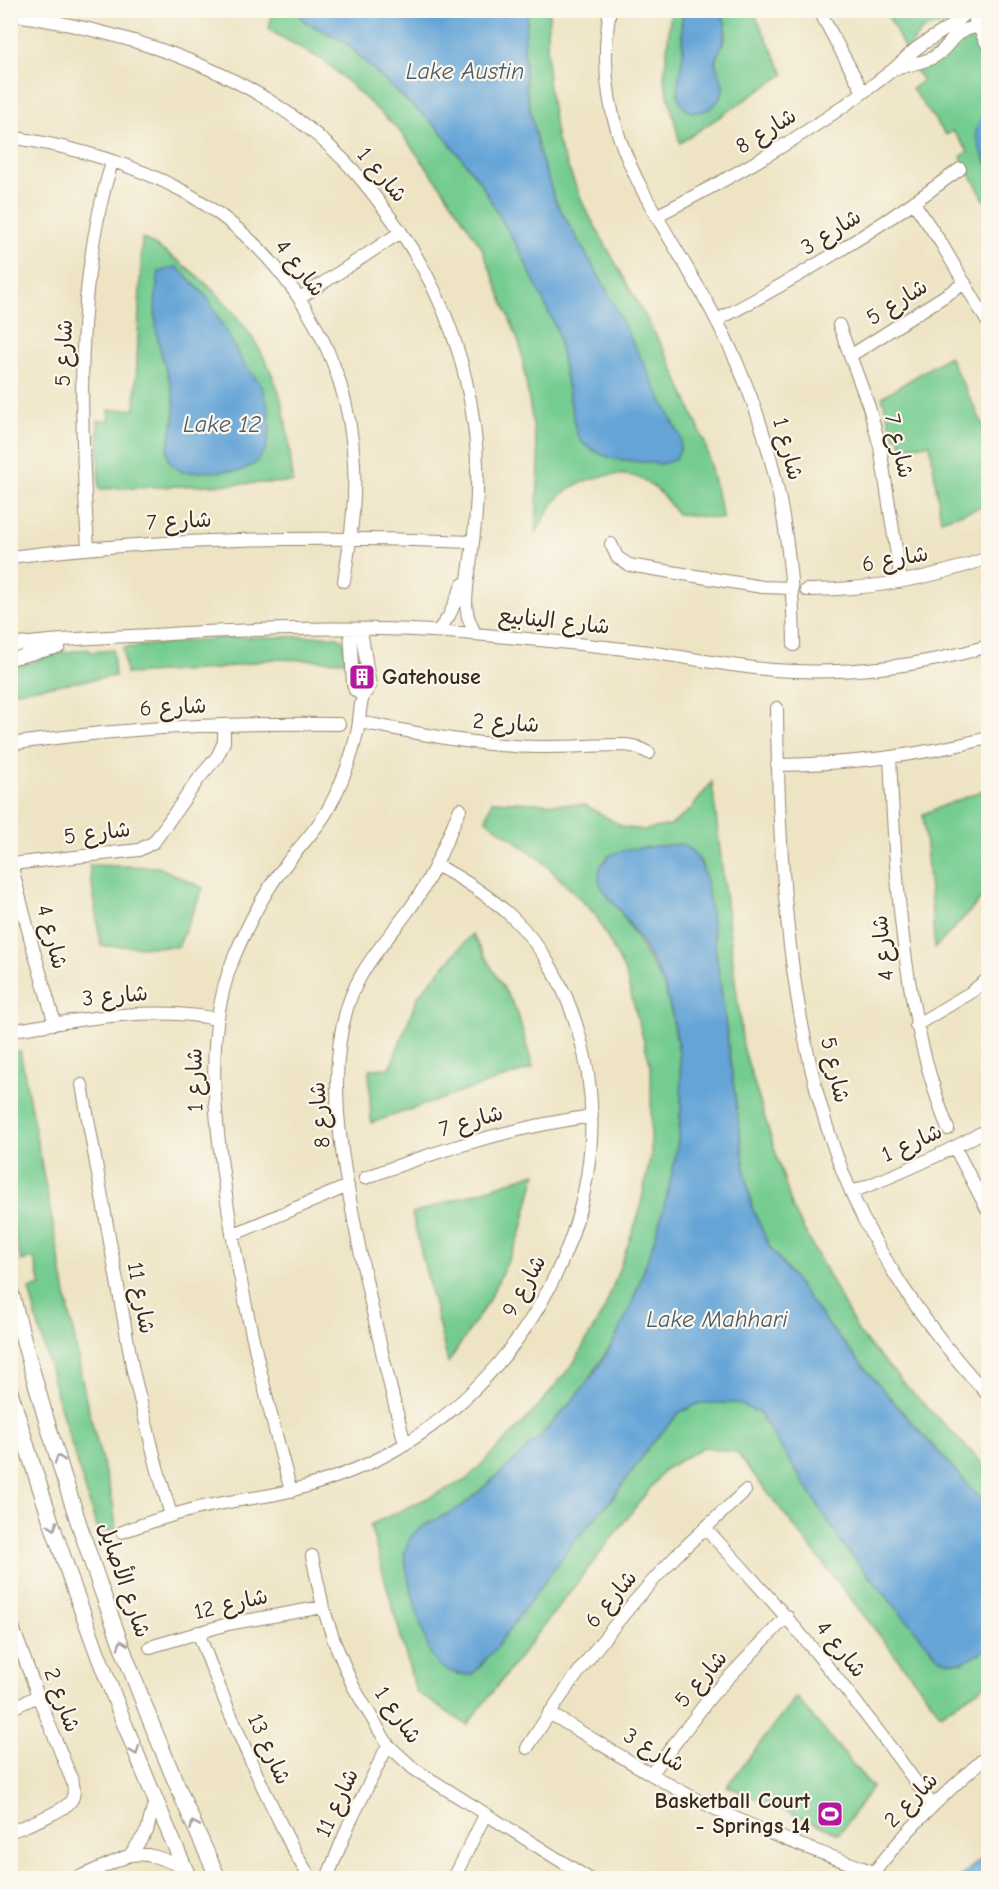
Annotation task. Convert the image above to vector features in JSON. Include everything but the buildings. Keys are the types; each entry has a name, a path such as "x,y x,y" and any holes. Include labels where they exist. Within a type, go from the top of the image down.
{"main road":[{"name":"شارع الأصايل","path":"10,1289 53,1443 107,1604 163,1754 218,1878"},
{"path":"10,1390 81,1611 115,1703 186,1873"}],"street":[{"name":"شارع 1","path":"610,10 605,53 607,85 612,116 625,156 656,216 717,320 750,394 772,466 785,528 792,588 794,645"},
{"path":"819,10 863,92"},
{"path":"938,34 970,10 988,46"},
{"name":"شارع 1","path":"10,14 130,40 179,56 235,81 294,117 353,169 378,199 416,256 442,308 453,334 468,390 477,462 477,499 466,605 475,634"},
{"name":"شارع 8","path":"892,71 935,56 957,33 971,27 979,27"},
{"path":"922,61 917,56 916,49 920,37 925,33 938,34 943,38 946,47"},
{"name":"شارع 8","path":"656,216 755,163 863,92 892,71 916,49"},
{"name":"شارع 4","path":"10,137 47,144 112,162 163,181 219,214 262,252 300,298 336,370 353,444 355,482 344,581"},
{"name":"شارع 5","path":"88,548 83,410 86,319 90,256 96,222 112,162"},
{"name":"شارع 3","path":"717,320 828,259 914,203 960,169"},
{"path":"914,203 966,283 988,323"},
{"path":"300,298 401,232"},
{"name":"شارع 5","path":"850,356 966,283"},
{"name":"شارع 7","path":"839,325 869,407 880,447 901,581"},
{"path":"350,537 473,542"},
{"name":"شارع 7","path":"10,557 88,548 237,539 350,537"},
{"path":"611,543 617,557 629,565 755,586 792,588"},
{"name":"شارع 6","path":"806,590 847,589 901,581 936,574 988,558"},
{"name":"شارع 1","path":"438,631 453,609 470,566"},
{"name":"شارع الينابيع","path":"10,645 65,639 244,629 438,631 604,646 734,666 817,671 901,664 988,646"},
{"name":"شارع 1","path":"291,1491 266,1399 232,1235 214,1086 214,1053 217,1019 230,969 246,931 265,894 286,863 311,835 337,793 354,746 363,696 358,694 353,684 356,629"},
{"name":"شارع الينابيع","path":"10,659 48,649 98,642 113,637"},
{"name":"شارع 5","path":"777,708 777,765 782,862 803,1026 823,1116 863,1218 905,1291 988,1395"},
{"name":"شارع 2","path":"360,722 453,740 550,747 626,746 637,747 649,753"},
{"name":"شارع 6","path":"10,744 117,731 224,725 339,724"},
{"name":"شارع 5","path":"11,862 139,850 147,847 154,842 200,777 218,757 224,742 224,725"},
{"path":"777,765 835,763 890,757 928,752 988,738"},
{"name":"شارع 4","path":"890,757 900,903 909,990 926,1069 948,1129"},
{"name":"شارع 8","path":"405,1444 378,1341 348,1186 337,1095 337,1065 340,1036 350,1000 364,968 381,943 412,906 436,865 460,810"},
{"name":"شارع 4","path":"11,862 30,941 55,1024"},
{"name":"شارع 9","path":"122,1532 171,1515 230,1501 291,1491 349,1472 405,1444 443,1416 484,1379 529,1323 547,1292 574,1231 584,1200 592,1147 590,1081 581,1038 568,1002 547,961 530,938 504,911 464,880 436,865"},
{"path":"916,1025 954,1003 988,979"},
{"name":"شارع 3","path":"16,1030 155,1013 176,1013 217,1019"},
{"name":"شارع 11","path":"82,1085 133,1371 171,1515"},
{"name":"شارع 7","path":"365,1178 487,1138 534,1126 592,1116"},
{"name":"شارع 1","path":"852,1192 904,1172 955,1148 988,1128"},
{"path":"955,1148 988,1211"},
{"path":"232,1235 348,1186"},
{"name":"شارع 6","path":"526,1748 610,1630 676,1556 745,1491"},
{"name":"شارع 4","path":"705,1528 787,1616 863,1709 933,1806"},
{"name":"شارع 1","path":"312,1556 322,1607 353,1686 388,1745 414,1769 484,1815 588,1878"},
{"name":"شارع 12","path":"150,1647 198,1632 258,1618 322,1607"},
{"name":"شارع 5","path":"652,1773 712,1695 787,1616"},
{"name":"شارع 2","path":"10,1618 73,1783 74,1796 63,1808 10,1832"},
{"name":"شارع 13","path":"198,1632 225,1702 259,1779 294,1850 311,1878"},
{"path":"10,1709 38,1696"},
{"name":"شارع 3","path":"549,1713 724,1813 872,1875"},
{"name":"شارع 11","path":"327,1878 388,1745"},
{"name":"شارع 2","path":"872,1875 933,1806 988,1755"},
{"path":"130,1855 147,1831 155,1800"},
{"path":"454,1878 484,1815"},
{"path":"77,1878 130,1855 148,1854 186,1873"}],"green space":[{"path":"671,10 684,11 681,25 683,52 680,77 712,107 719,99 723,87 716,66 717,55 726,34 721,11 753,11 784,74 680,143 664,79"},
{"path":"272,11 299,11 304,21 344,41 391,87 439,129 480,182 521,253 557,330 570,402 628,334 605,287 555,200 539,152 526,89 524,47 528,11 550,11 547,33 548,81 557,141 585,208 671,363 705,443 723,519 677,514 667,500 650,484 635,477 613,475 589,480 567,490 553,505 536,532 539,462 520,345 481,246 399,130 326,62 269,30"},
{"path":"886,11 957,11 948,24 922,31 906,52"},
{"path":"962,35 976,38 988,57 988,207 961,157 968,151 953,131 946,135 912,89 923,80 913,68"},
{"path":"142,238 165,252 208,285 243,325 258,347 270,371 283,407 293,482 99,489 98,421 109,420 109,410 135,409","holes":["159,272 197,288 207,297 243,363 262,386 240,471 182,472 167,453 175,413 173,390 162,356 155,316"]},
{"path":"949,356 988,435 988,505 941,520 930,444 902,447 899,437 894,437 882,397"},
{"path":"326,636 343,640 346,661 272,659 217,669 126,674 123,648 221,638"},
{"path":"88,649 91,652 113,650 115,676 11,692 11,668 61,653"},
{"path":"712,782 743,1047 793,1209 859,1333 906,1386 988,1469 988,1504 896,1405 830,1327 769,1246 752,1207 745,1171 708,892 701,861 682,844 608,856 609,897 623,915 664,985 679,1054 682,1097 678,1143 668,1196 651,1252 623,1327 581,1391 533,1444 460,1508 431,1522 412,1535 404,1552 407,1571 432,1657 457,1674 471,1675 481,1666 572,1544 612,1499 650,1446 680,1412 700,1403 737,1403 759,1413 846,1549 879,1586 961,1663 988,1648 988,1683 941,1714 736,1452 703,1447 665,1469 467,1725 416,1692 370,1525 466,1480 530,1416 573,1364 605,1308 639,1214 651,1153 651,1067 625,972 595,914 539,858 486,820 492,801 585,805 623,827 644,830 671,825 691,809"},
{"path":"988,788 988,892 935,948 923,814"},
{"path":"89,865 158,867 203,888 178,947 101,946"},
{"path":"472,934 517,1011 533,1068 371,1123 369,1069 390,1068 418,996"},
{"path":"10,1044 12,1053 20,1051 86,1400 113,1503 116,1530 98,1532 59,1403 29,1289 41,1286 34,1258 21,1261 11,1219"},
{"path":"536,1173 520,1236 488,1302 448,1363 412,1214"},
{"path":"796,1697 872,1787 839,1834 727,1786"}],"water":[{"name":"Lake Austin","path":"299,11 528,11 524,48 526,89 539,152 555,200 605,287 681,438 680,451 674,460 661,464 614,459 583,444 576,432 557,330 521,253 480,182 439,129 391,87 344,41 304,21"},
{"path":"684,11 721,11 724,21 724,40 715,62 723,88 717,102 705,111 691,111 685,108 678,95 683,57"},
{"path":"983,115 988,115 988,166 976,134"},
{"name":"Lake 12","path":"176,266 207,297 243,363 262,386 269,410 270,428 266,448 256,463 240,471 182,472 169,462 168,449 175,417 175,404 159,346 156,325 156,293 159,272"},
{"name":"Lake Mahhari","path":"682,844 694,853 705,877 745,1171 752,1207 769,1246 830,1327 896,1405 988,1504 988,1648 964,1661 945,1661 938,1657 846,1549 759,1413 736,1403 700,1403 680,1412 650,1446 612,1499 572,1544 496,1648 471,1675 444,1669 433,1658 428,1647 407,1573 405,1553 409,1540 420,1528 457,1509 489,1484 562,1413 602,1360 619,1331 647,1261 670,1184 677,1146 681,1107 681,1067 675,1028 664,987 646,949 602,888 599,874 605,860 615,853"},
{"path":"988,1853 988,1878 959,1878"}],"place":[{"name":"Gatehouse","path":"362,677"},
{"name":"Basketball Court - Springs 14","path":"830,1814"}]}
